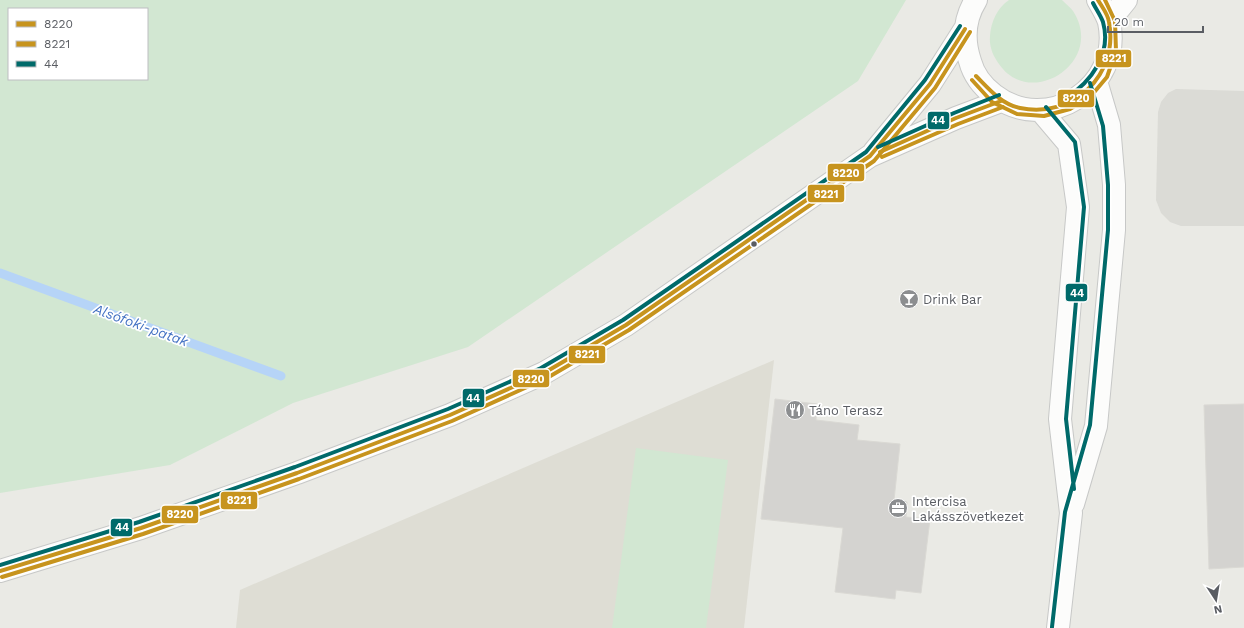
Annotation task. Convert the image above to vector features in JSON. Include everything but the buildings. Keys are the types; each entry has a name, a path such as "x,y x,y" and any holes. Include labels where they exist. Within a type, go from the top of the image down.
{"street":[{"path":"976,0 969,14 965,29 966,51 972,70 984,88 1001,100 1013,106 1027,110 1040,111 1062,107 1081,97 1096,81 1104,68 1109,53 1110,37 1108,21 1098,0"},
{"path":"1108,21 1126,0"},
{"path":"870,156 930,84 965,29"},
{"path":"1058,628 1071,513 1096,426 1114,230 1114,185 1108,125 1096,81"},
{"path":"0,571 141,528 297,473 450,416 544,373 626,325 870,156 1001,100"},
{"path":"1040,111 1069,144 1078,206 1060,419 1071,513"}],"shaded area":[{"path":"1176,89 1244,91 1244,226 1181,226 1170,222 1161,213 1156,200 1158,112 1161,102 1168,93"},
{"path":"774,360 744,628 236,628 240,590"}],"green space":[{"path":"0,0 906,0 858,81 468,347 293,403 170,465 0,493"},
{"path":"1009,0 1062,0 1073,11 1081,30 1080,47 1072,62 1060,74 1045,81 1028,82 1012,77 999,64 993,55 991,48 991,31 993,21 998,11"},
{"path":"636,448 728,460 706,628 612,628"}],"waterway":[{"name":"Alsófoki-patak","path":"0,273 281,376"}],"transit line":[{"name":"8220","path":"976,76 1001,100 1020,108 1039,110 1058,107 1074,100 1088,89 1099,75 1107,59 1110,41 1109,22 1106,13 1098,0"},
{"name":"8221","path":"972,80 992,102 1017,114 1044,116 1070,109 1091,96 1107,77 1116,51 1115,21 1105,0"},
{"name":"44","path":"1066,98 1084,84 1097,66 1102,56 1105,45 1103,22 1093,3"},
{"name":"44","path":"0,565 139,522 295,467 448,409 541,368 623,320 866,152 925,80 960,26"},
{"name":"8220","path":"0,571 141,528 297,473 450,415 544,373 626,325 870,156 930,84 965,29"},
{"name":"8221","path":"2,577 143,534 299,479 452,421 547,378 629,330 874,161 935,88 970,32"},
{"name":"44","path":"1052,627 1065,512 1090,425 1108,230 1108,185 1103,126 1090,83"},
{"name":"44","path":"878,147 954,113 999,95"},
{"name":"8220","path":"880,152 956,118 1001,101"},
{"name":"8221","path":"882,157 958,124 1003,107"},
{"name":"44","path":"1046,107 1075,142 1084,207 1066,419 1074,489"}],"place":[{"name":"Drink Bar","path":"909,299"},
{"name":"Táno Terasz","path":"795,410"},
{"name":"Intercisa Lakásszövetkezet","path":"898,508"}]}
